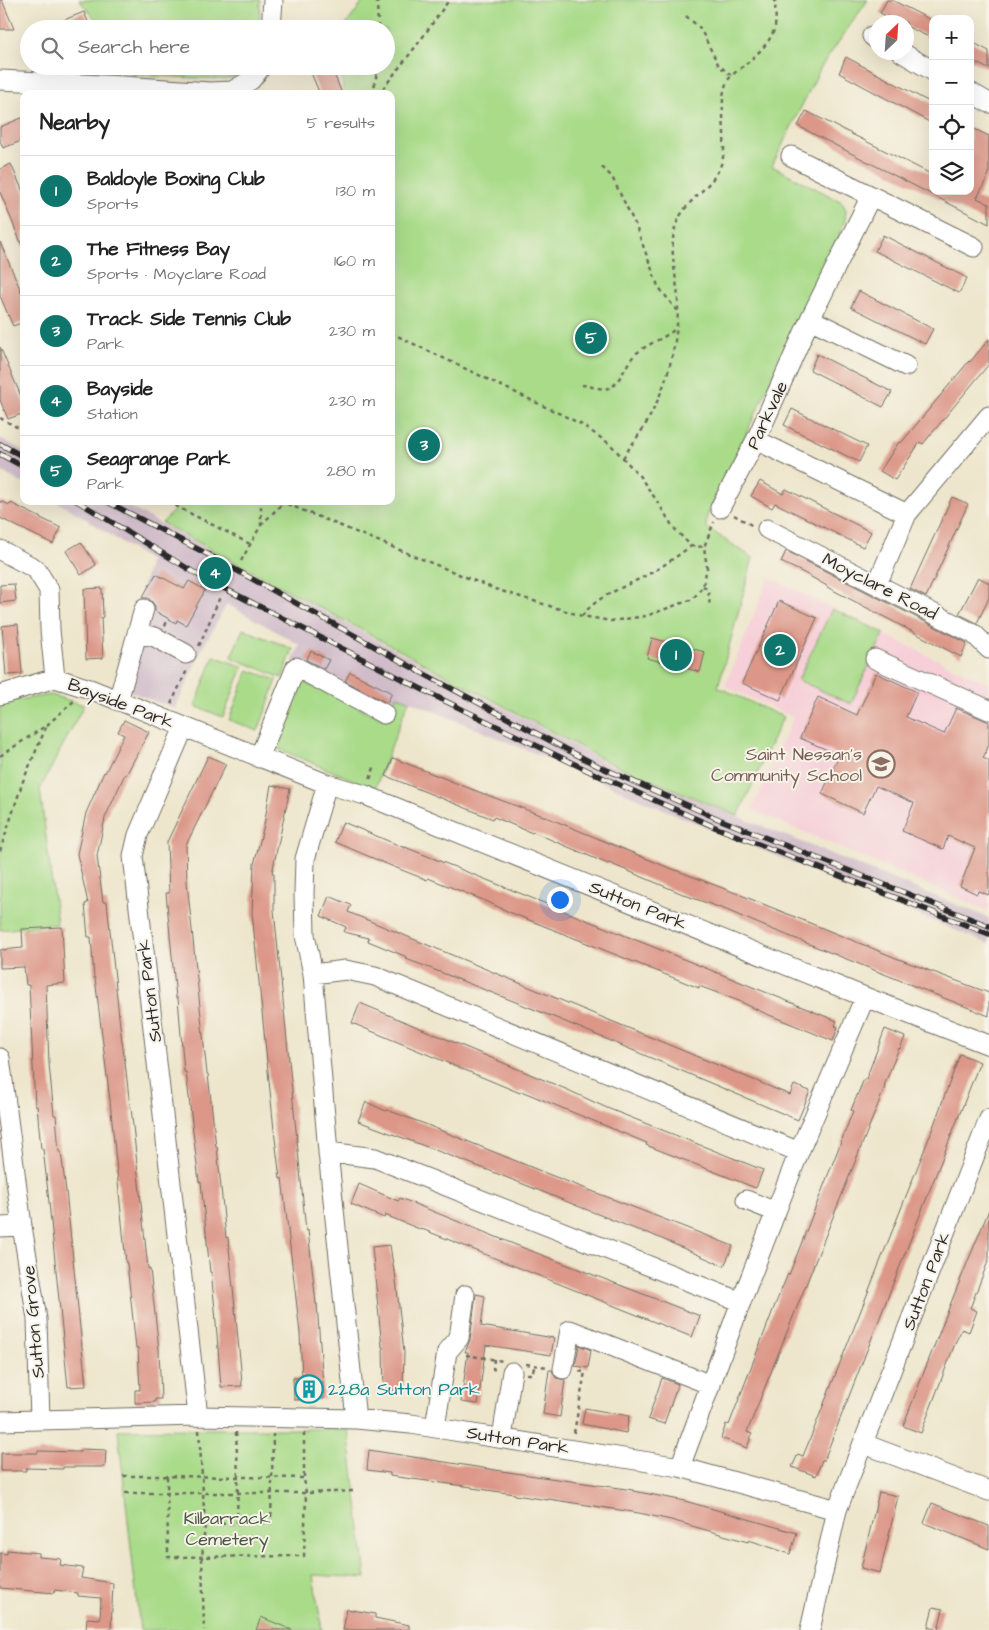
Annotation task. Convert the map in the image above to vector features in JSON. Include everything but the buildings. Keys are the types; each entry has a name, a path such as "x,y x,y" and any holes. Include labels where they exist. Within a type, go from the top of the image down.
{"street":[{"path":"272,20 273,0"},
{"path":"914,60 929,69"},
{"path":"234,90 251,80 255,75"},
{"path":"0,80 123,90"},
{"path":"974,94 989,103"},
{"path":"791,156 974,247"},
{"name":"Parkvale","path":"720,508 756,440 810,319 871,196"},
{"path":"810,319 906,366"},
{"path":"881,576 907,514 988,421"},
{"path":"756,440 907,514"},
{"name":"Moyclare Road","path":"767,529 974,634 988,644"},
{"path":"0,550 36,570 48,590 55,678"},
{"path":"118,701 144,609"},
{"path":"137,633 155,637 186,654"},
{"path":"875,659 989,710"},
{"path":"259,758 296,667 384,714"},
{"name":"Bayside Park","path":"0,696 55,678 90,689 184,728"},
{"name":"Sutton Park","path":"199,1422 133,856 138,835 184,728 327,784 365,795 865,997 989,1045"},
{"path":"327,784 305,860 305,935 313,974 328,1152 356,1419"},
{"path":"313,974 346,970 375,976 799,1152"},
{"path":"680,1467 740,1302 799,1152 865,997"},
{"name":"Sutton Grove","path":"0,1058 22,1226 37,1319 40,1420"},
{"name":"Sutton Park","path":"810,1630 837,1510 989,1119"},
{"path":"328,1152 375,1158 740,1302"},
{"path":"746,1200 776,1212"},
{"path":"0,1227 22,1226"},
{"path":"435,1428 447,1352 459,1338 465,1295"},
{"path":"563,1369 570,1330 711,1385"},
{"path":"502,1438 514,1365"},
{"name":"Sutton Park","path":"0,1421 123,1418 199,1422 356,1419 411,1424 680,1467 837,1510"},
{"path":"864,1444 989,1491"}],"path":[{"path":"377,0 378,20"},
{"path":"395,73 449,0"},
{"path":"623,458 647,421 661,394 670,369 678,311 673,251 675,228 680,213 713,180 721,167 725,152 724,93 729,80 763,48 774,30 775,0"},
{"path":"686,16 700,28 719,66 733,76"},
{"path":"375,90 377,75"},
{"path":"382,90 393,75"},
{"path":"602,167 612,177 635,224 658,286 678,311"},
{"path":"582,385 610,388 616,385 621,373 633,356 667,336 676,328"},
{"path":"395,335 579,423 610,444 638,474 672,527 691,546"},
{"path":"0,418 20,428"},
{"path":"176,505 250,544"},
{"path":"261,505 261,525"},
{"path":"241,561 261,525 279,505"},
{"path":"289,505 495,589 582,616 612,621 646,616 693,598 703,586 707,568 704,547 720,508 764,531 767,529"},
{"path":"582,616 588,608 603,597 646,576 691,546 704,547"},
{"path":"206,573 200,572 208,560"},
{"path":"703,586 708,590 710,607"},
{"path":"0,756 47,725 72,702 90,689"},
{"path":"0,850 23,781 47,725"},
{"path":"447,1352 514,1365 585,1372 572,1449"},
{"path":"199,1422 205,1524 202,1558 204,1630"},
{"path":"168,1476 168,1557 304,1556 306,1493 304,1478 304,1429"},
{"path":"236,1430 237,1523"},
{"path":"205,1524 270,1524 273,1430"},
{"path":"124,1476 304,1478"},
{"path":"125,1493 306,1493 355,1490"}],"shaded area":[{"path":"0,438 20,449 20,482 0,471"},
{"path":"62,505 125,505 608,764 989,918 989,944 646,802 582,773 398,696 385,719 296,679 293,660 300,645 227,604 202,649 175,709 116,686 150,561"},
{"name":"Saint Nessan's Community School","path":"769,577 989,684 989,911 752,810 793,717 725,686"}],"green space":[{"path":"79,0 260,0 259,20 96,20"},
{"path":"364,0 868,0 821,67 772,166 842,202 846,210 845,220 834,248 707,516 706,527 753,558 718,687 783,717 738,816 608,762 162,523 179,505 395,505 395,90 343,90 341,75 395,75 395,20 350,20"},
{"path":"132,75 243,75 224,79"},
{"path":"832,609 884,633 851,704 798,680"},
{"path":"243,629 293,649 282,678 231,657"},
{"path":"214,656 243,667 223,717 195,706"},
{"path":"248,670 277,680 258,731 229,720"},
{"path":"296,679 385,719 397,696 409,700 375,789 269,745"},
{"path":"51,695 84,705 40,789 57,924 0,930 0,705 10,701"},
{"name":"Kilbarrack Cemetery","path":"348,1429 366,1578 313,1575 322,1630 140,1630 118,1430"}],"railway":[{"path":"0,444 20,455"},
{"path":"0,454 20,465"},
{"path":"84,505 200,576 441,699 595,774 717,828 989,934"},
{"path":"114,505 598,766 721,820 989,926"}],"place":[{"name":"Seagrange Park","path":"591,338"},
{"name":"Track Side Tennis Club","path":"424,445"},
{"name":"Bayside","path":"215,573"},
{"name":"The Fitness Bay","path":"780,650"},
{"name":"Baldoyle Boxing Club","path":"676,655"},
{"name":"Saint Nessan's Community School","path":"881,764"},
{"name":"228a Sutton Park","path":"309,1389"}]}
